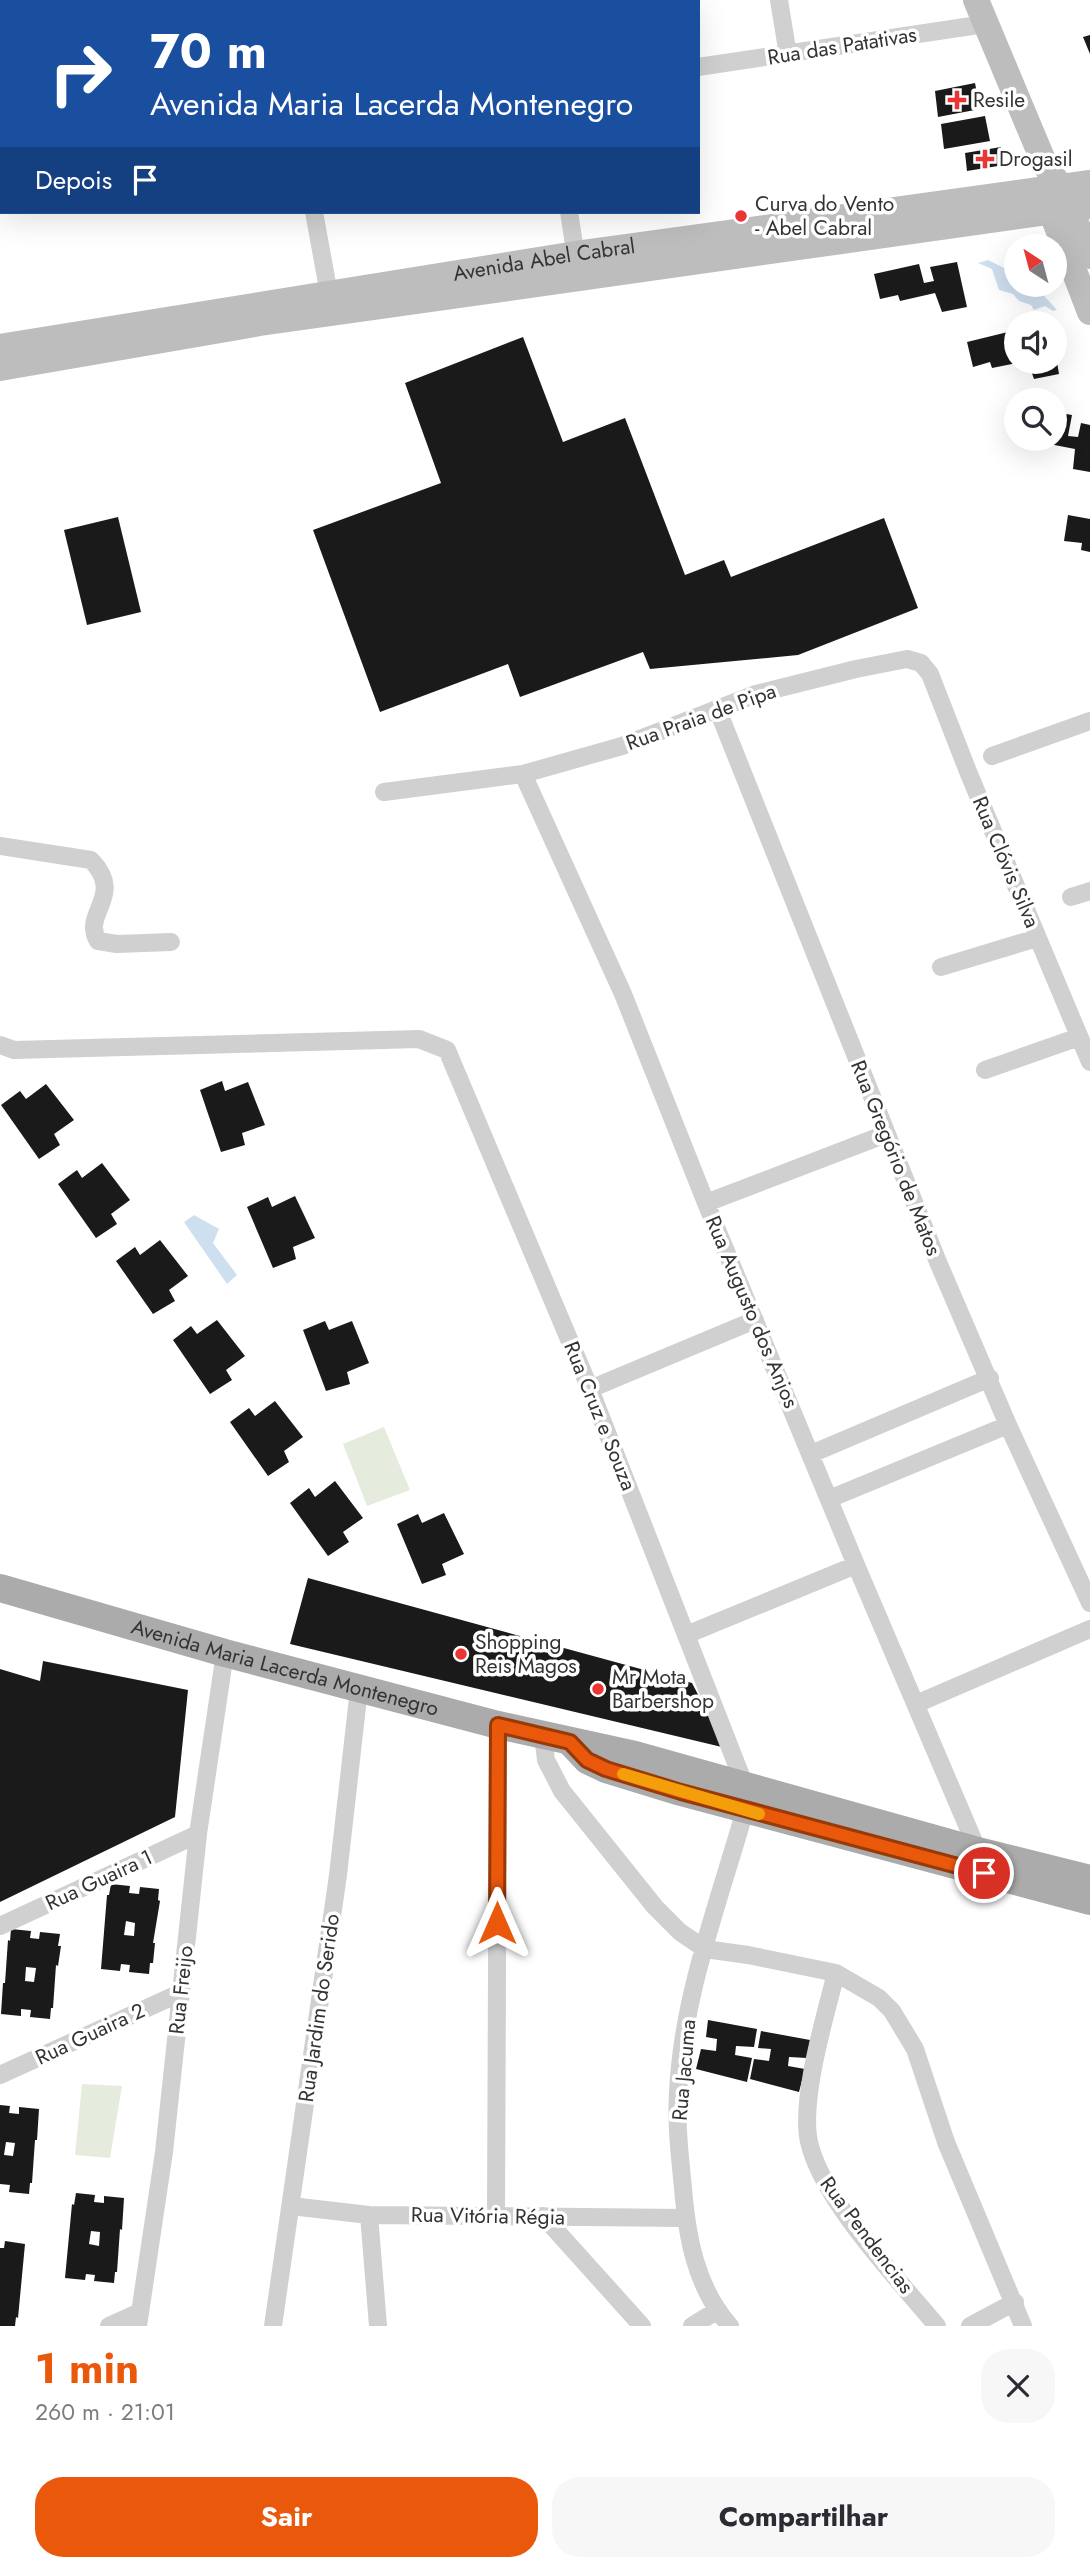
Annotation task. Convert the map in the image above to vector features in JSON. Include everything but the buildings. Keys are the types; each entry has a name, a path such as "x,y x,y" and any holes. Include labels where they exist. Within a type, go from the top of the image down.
{"main road":[{"path":"981,12 1059,194 1090,256"},
{"name":"Avenida Abel Cabral","path":"0,347 331,304 1059,194 1090,183"},
{"path":"1059,194 1090,312"},
{"name":"Avenida Abel Cabral","path":"0,368 260,323 331,304"},
{"name":"Avenida Maria Lacerda Montenegro","path":"0,1588 225,1653 556,1738 587,1760 606,1769 745,1798 1090,1879"},
{"name":"Avenida Maria Lacerda Montenegro","path":"745,1798 1090,1900"}],"street":[{"path":"779,0 788,55"},
{"name":"Rua das Patativas","path":"700,67 788,55 981,12"},
{"path":"314,214 331,304"},
{"path":"569,214 577,265"},
{"name":"Rua Praia de Pipa","path":"384,792 523,774 658,734 756,694 907,659 921,663"},
{"name":"Rua Clóvis Silva","path":"921,663 930,674 1090,1062"},
{"name":"Rua Gregório de Matos","path":"717,708 938,1262 1008,1425 1090,1603"},
{"path":"992,756 1090,721"},
{"name":"Rua Augusto dos Anjos","path":"523,774 623,994 706,1203 978,1851"},
{"path":"0,846 91,860 101,870 105,884 104,898 93,924 97,941 117,944 171,942"},
{"path":"1071,897 1090,891"},
{"path":"941,967 1037,938"},
{"path":"985,1070 1079,1037"},
{"name":"Rua Cruz e Souza","path":"0,1045 14,1050 419,1039 447,1050 590,1389 687,1635 745,1798"},
{"path":"706,1203 886,1134"},
{"path":"590,1389 755,1320"},
{"path":"811,1454 990,1378"},
{"path":"829,1499 1008,1425"},
{"path":"687,1635 856,1564"},
{"path":"916,1704 1090,1629"},
{"name":"Rua Freijo","path":"139,2319 164,2152 198,1835 225,1653"},
{"name":"Rua Jardim do Serido","path":"273,2326 338,1875 359,1689"},
{"path":"496,2215 498,1725"},
{"path":"556,1738 543,1748 549,1767 568,1800 655,1907 680,1932 705,1949 836,1973 879,1998 892,2011 915,2049 951,2155 1023,2326"},
{"name":"Rua Jacuma","path":"730,2326 718,2310 695,2265 685,2218 678,2132 678,2094 686,2021 745,1798"},
{"name":"Rua Guaira 1","path":"0,1926 198,1835"},
{"name":"Rua Pendencias","path":"836,1973 815,2060 809,2104 809,2140 818,2169 834,2197 937,2326"},
{"name":"Rua Guaira 2","path":"0,2075 180,1993"},
{"name":"Rua Vitória Régia","path":"291,2206 369,2214 685,2218"},
{"path":"369,2214 378,2326"},
{"path":"543,2216 642,2326"},
{"path":"970,2326 1015,2302"},
{"path":"692,2326 718,2310"},
{"path":"109,2326 139,2319"}],"shaded area":[{"path":"384,1427 410,1490 367,1506 343,1444"},
{"path":"82,2084 122,2086 110,2158 75,2155"}],"water":[{"path":"988,260 1004,268 1004,291 999,290 992,269 978,263"},
{"path":"1016,298 1046,298 1057,310 1053,311 1045,306 1034,310 1031,305"},
{"path":"194,1215 219,1229 213,1243 237,1275 227,1284 184,1222"}],"slow traffic":[{"path":"623,1774 759,1814"}],"place":[{"name":"Resile","path":"957,100"},
{"name":"Drogasil","path":"985,159"},
{"name":"Curva do Vento - Abel Cabral","path":"741,216"},
{"name":"Shopping Reis Magos","path":"461,1654"},
{"name":"Mr Mota Barbershop","path":"598,1689"}],"route":[{"path":"497,1923 498,1725 570,1742 587,1760 606,1769 681,1792 984,1873"}]}
